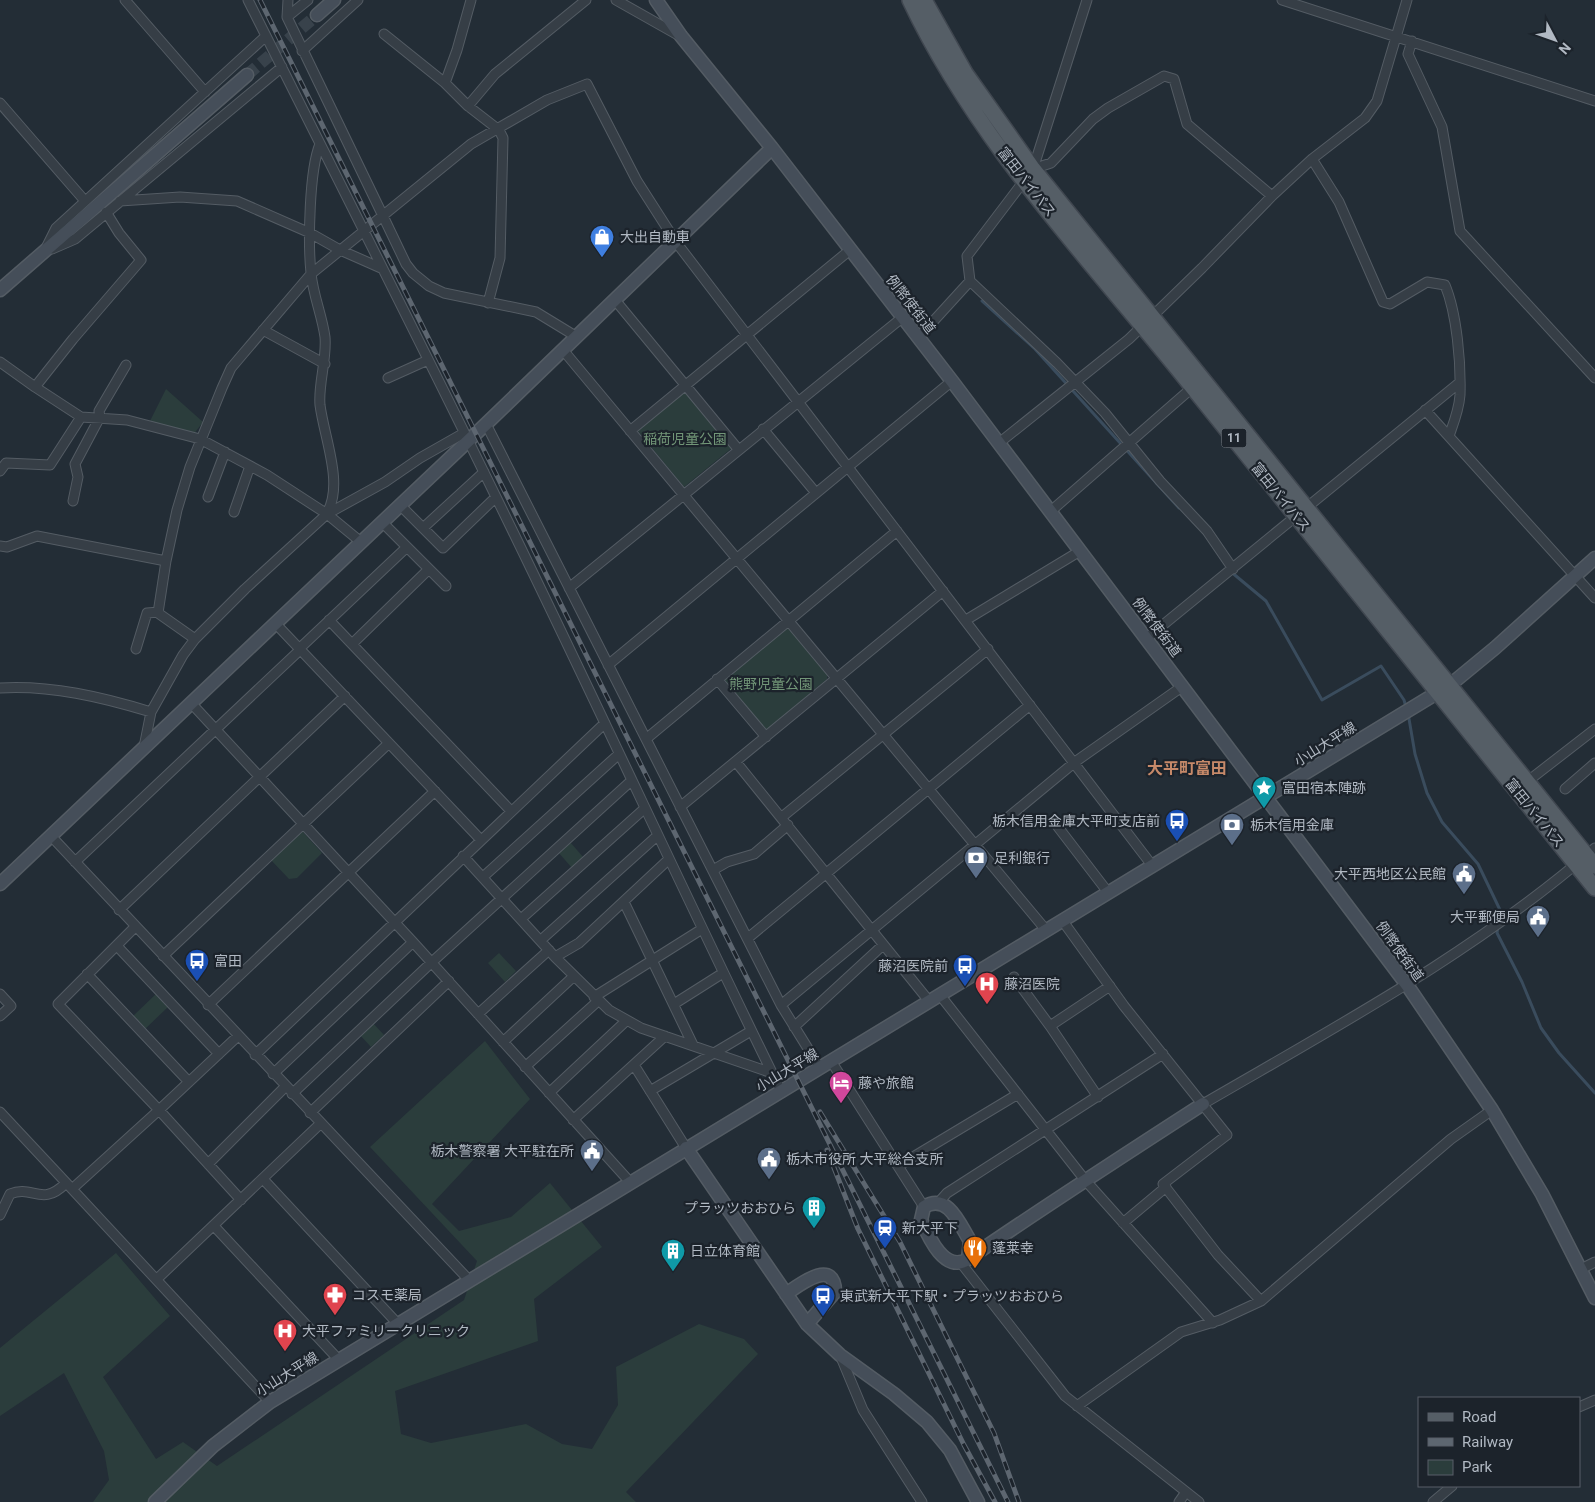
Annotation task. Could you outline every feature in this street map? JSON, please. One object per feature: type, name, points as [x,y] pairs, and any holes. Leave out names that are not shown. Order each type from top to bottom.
[{"type":"main road","name":"富田バイパス","points":[[910,0],[955,81],[1029,175],[1443,688],[1588,858]]},
{"type":"main road","name":"富田バイパス","points":[[924,0],[964,73],[1029,175]]},
{"type":"main road","name":"富田バイパス","points":[[1147,320],[1193,387],[1301,511]]},
{"type":"main road","name":"富田バイパス","points":[[1443,688],[1528,781],[1588,858],[1595,888]]},
{"type":"street","points":[[124,0],[205,92]]},
{"type":"street","points":[[248,0],[484,472],[605,723],[668,860],[781,1092]]},
{"type":"street","points":[[288,0],[287,17],[302,51],[406,264],[420,279],[444,293],[536,312],[577,336]]},
{"type":"street","points":[[287,17],[308,0]]},
{"type":"street","points":[[316,15],[334,0]]},
{"type":"street","points":[[302,51],[358,0]]},
{"type":"street","points":[[445,83],[458,50],[471,0]]},
{"type":"street","points":[[468,106],[495,74],[586,0]]},
{"type":"street","points":[[616,0],[681,36]]},
{"type":"street","name":"例幣使街道","points":[[656,0],[681,36],[772,148],[999,442],[1407,985],[1492,1110],[1542,1194],[1595,1298]]},
{"type":"street","points":[[1087,0],[1029,175],[967,256],[970,282],[1050,356],[1105,413],[1129,445],[1207,531],[1233,569]]},
{"type":"street","points":[[1282,0],[1595,102]]},
{"type":"street","points":[[999,442],[1147,320],[1312,159],[1366,118],[1377,101],[1407,0]]},
{"type":"street","points":[[384,34],[445,83],[468,106],[498,130],[503,138],[500,258],[488,303]]},
{"type":"street","points":[[43,253],[56,228],[266,36]]},
{"type":"street","points":[[1412,41],[1408,54],[1442,127],[1460,231],[1595,378]]},
{"type":"street","points":[[43,253],[75,239],[282,67]]},
{"type":"street","points":[[0,290],[247,75]]},
{"type":"street","points":[[1029,175],[1051,163],[1093,119],[1108,108],[1164,76],[1174,79],[1187,124],[1272,196]]},
{"type":"street","points":[[158,612],[177,510],[200,439],[231,368],[311,274],[471,144],[548,100],[587,84],[637,180],[676,242],[1075,762],[1151,864]]},
{"type":"street","points":[[0,103],[85,201]]},
{"type":"street","points":[[320,144],[315,156],[310,232],[311,274],[325,336],[325,364],[320,403],[334,471],[332,506],[327,514]]},
{"type":"street","points":[[144,747],[151,712],[183,655],[195,639],[327,514],[385,482],[420,458],[466,437],[486,424],[772,148]]},
{"type":"street","points":[[1312,159],[1339,202],[1383,302],[1390,304],[1427,282],[1445,285],[1450,298],[1460,396],[1456,420],[1449,436]]},
{"type":"street","points":[[120,201],[180,197],[237,201],[310,232],[340,250],[383,269]]},
{"type":"street","points":[[36,387],[73,339],[141,260],[119,233],[106,212]]},
{"type":"street","points":[[630,431],[850,250]]},
{"type":"street","points":[[918,338],[970,282]]},
{"type":"street","points":[[615,300],[738,449]]},
{"type":"street","points":[[569,588],[903,317]]},
{"type":"street","points":[[263,330],[325,364]]},
{"type":"street","points":[[563,350],[1046,930]]},
{"type":"street","points":[[388,378],[428,360]]},
{"type":"street","points":[[0,362],[81,417],[128,420],[200,439],[250,466],[327,514],[361,542]]},
{"type":"street","points":[[73,501],[78,477],[74,464],[100,417],[99,411],[126,365]]},
{"type":"street","points":[[608,665],[952,381]]},
{"type":"street","points":[[1147,638],[1459,383]]},
{"type":"street","points":[[1051,512],[1193,387]]},
{"type":"street","points":[[1425,410],[1595,598]]},
{"type":"street","points":[[0,471],[6,462],[50,465],[81,417]]},
{"type":"street","points":[[486,424],[748,938],[780,1005],[794,1027],[826,1064],[898,1166],[924,1207]]},
{"type":"street","points":[[763,429],[816,493]]},
{"type":"street","points":[[0,884],[276,624],[400,505],[466,437]]},
{"type":"street","points":[[208,497],[225,452]]},
{"type":"street","points":[[234,512],[250,466]]},
{"type":"street","points":[[423,528],[484,472]]},
{"type":"street","points":[[400,505],[443,548],[496,497]]},
{"type":"street","points":[[382,522],[446,586]]},
{"type":"street","points":[[646,739],[896,531]]},
{"type":"street","points":[[0,546],[7,547],[37,536],[166,561]]},
{"type":"street","points":[[75,862],[407,547]]},
{"type":"street","points":[[966,620],[1080,551]]},
{"type":"street","name":"小山大平線","points":[[155,1502],[212,1446],[270,1402],[781,1092],[1151,864],[1267,797],[1443,688],[1495,648],[1595,558]]},
{"type":"street","points":[[352,644],[429,569]]},
{"type":"street","points":[[680,807],[943,591]]},
{"type":"street","points":[[136,649],[147,613],[158,612],[195,639]]},
{"type":"street","points":[[329,620],[511,811]]},
{"type":"street","points":[[276,624],[481,840]]},
{"type":"street","points":[[713,870],[726,862],[754,854],[785,821],[884,734],[988,650]]},
{"type":"street","points":[[717,679],[766,737]]},
{"type":"street","points":[[1,686],[50,688],[119,702],[151,712]]},
{"type":"street","points":[[780,1005],[1075,762],[1183,686]]},
{"type":"street","points":[[119,910],[345,696]]},
{"type":"street","points":[[191,703],[432,962],[630,1182]]},
{"type":"street","points":[[748,938],[1030,705]]},
{"type":"street","points":[[255,1055],[605,723]]},
{"type":"street","points":[[1528,781],[1595,729]]},
{"type":"street","points":[[163,956],[390,743]]},
{"type":"street","points":[[483,877],[619,754]]},
{"type":"street","points":[[736,762],[883,945],[934,998],[1018,1094],[1085,1180],[1213,1323]]},
{"type":"street","points":[[1565,789],[1595,764]]},
{"type":"street","points":[[208,1164],[631,781]]},
{"type":"street","points":[[208,1005],[435,791]]},
{"type":"street","points":[[521,919],[644,809]]},
{"type":"street","points":[[1058,827],[1107,891]]},
{"type":"street","points":[[50,836],[320,1124],[470,1280]]},
{"type":"street","points":[[540,940],[657,836]]},
{"type":"street","points":[[464,856],[596,999],[626,1021],[772,1073]]},
{"type":"street","points":[[986,1246],[970,1241],[948,1207],[939,1202],[932,1202],[924,1207],[921,1220],[943,1258],[954,1263],[964,1261],[1203,1104],[1407,985],[1588,858]]},
{"type":"street","points":[[478,1014],[552,953],[579,943],[668,860]]},
{"type":"street","points":[[624,902],[693,1045]]},
{"type":"street","points":[[1062,920],[1110,986],[1227,1135],[1163,1184],[1218,1254],[1261,1300]]},
{"type":"street","points":[[135,927],[58,1004],[159,1110],[240,1200]]},
{"type":"street","points":[[525,1067],[596,999],[653,959],[702,929]]},
{"type":"street","points":[[273,1074],[413,942]]},
{"type":"street","points":[[794,1027],[883,945]]},
{"type":"street","points":[[117,946],[219,1054]]},
{"type":"street","points":[[87,974],[189,1082]]},
{"type":"street","points":[[674,1004],[723,974]]},
{"type":"street","points":[[503,1042],[574,976]]},
{"type":"street","points":[[1014,977],[1098,1097]]},
{"type":"street","points":[[310,1113],[448,981]]},
{"type":"street","points":[[1050,1026],[1110,986]]},
{"type":"street","points":[[0,994],[11,1006],[0,1016]]},
{"type":"street","points":[[549,1093],[626,1021]]},
{"type":"street","points":[[650,1091],[751,1031]]},
{"type":"street","points":[[0,1215],[4,1196],[17,1191],[42,1196],[56,1193],[69,1186],[159,1110],[238,1036]]},
{"type":"street","points":[[573,1120],[666,1036]]},
{"type":"street","points":[[939,1202],[947,1193],[1163,1054]]},
{"type":"street","points":[[634,1065],[686,1148],[807,1324],[840,1355],[894,1394],[927,1422],[950,1450],[978,1502]]},
{"type":"street","points":[[898,1166],[1018,1094]]},
{"type":"street","points":[[1077,1406],[1181,1332],[1213,1323],[1261,1300],[1451,1139],[1492,1110]]},
{"type":"street","points":[[2,1117],[157,1279],[270,1402]]},
{"type":"street","points":[[157,1279],[320,1124]]},
{"type":"street","points":[[263,1179],[398,1324]]},
{"type":"street","points":[[1123,1223],[1166,1187]]},
{"type":"street","points":[[214,1226],[340,1360]]},
{"type":"street","points":[[964,1261],[970,1241]]},
{"type":"street","points":[[964,1261],[1065,1396],[1199,1502]]},
{"type":"street","points":[[1581,1269],[1595,1262]]},
{"type":"street","points":[[786,1294],[813,1277],[822,1274],[830,1277],[835,1285],[835,1292],[807,1324]]},
{"type":"street","points":[[840,1355],[863,1410],[922,1502]]},
{"type":"street","points":[[1580,1407],[1595,1400]]},
{"type":"street","points":[[1433,1502],[1451,1487]]},
{"type":"street","points":[[1178,1502],[1186,1492]]},
{"type":"green space","points":[[166,389],[203,422],[193,435],[150,421]]},
{"type":"green space","name":"稲荷児童公園","points":[[686,391],[733,447],[684,487],[638,431]]},
{"type":"green space","name":"熊野児童公園","points":[[787,627],[827,673],[827,679],[766,731],[724,681]]},
{"type":"green space","points":[[299,831],[303,832],[322,853],[297,878],[289,879],[270,859]]},
{"type":"green space","points":[[570,842],[584,858],[572,868],[558,852]]},
{"type":"green space","points":[[499,953],[516,971],[505,982],[488,963]]},
{"type":"green space","points":[[156,994],[168,1007],[144,1030],[132,1017]]},
{"type":"green space","points":[[372,1022],[384,1035],[371,1047],[359,1034]]},
{"type":"green space","points":[[485,1041],[530,1099],[432,1204],[459,1231],[511,1217],[550,1183],[602,1247],[534,1299],[538,1341],[395,1391],[401,1434],[431,1443],[526,1424],[562,1444],[592,1449],[618,1405],[616,1367],[699,1324],[744,1339],[758,1354],[626,1492],[636,1502],[93,1502],[109,1480],[104,1451],[64,1373],[0,1416],[0,1348],[116,1253],[170,1316],[103,1377],[156,1459],[183,1442],[217,1466],[464,1300],[477,1261],[370,1147]]},
{"type":"waterway","points":[[982,301],[1035,349],[1179,508]]},
{"type":"waterway","points":[[1230,571],[1266,601],[1322,700],[1381,666],[1404,700],[1406,707]]},
{"type":"waterway","points":[[1408,713],[1415,754],[1427,793],[1442,822],[1478,864],[1501,912],[1500,920]]},
{"type":"waterway","points":[[1498,926],[1497,933],[1522,982],[1541,1028],[1559,1053],[1595,1093]]},
{"type":"tunnel","points":[[247,75],[317,15]]},
{"type":"railway","points":[[260,0],[1008,1502]]},
{"type":"railway","points":[[820,1112],[900,1242],[994,1433],[1019,1502]]},
{"type":"railway","points":[[827,1150],[858,1229],[964,1445],[995,1502]]},
{"type":"place","name":"大出自動車","points":[[602,258]]},
{"type":"place","name":"富田宿本陣跡","points":[[1264,809]]},
{"type":"place","name":"栃木信用金庫大平町支店前","points":[[1177,842]]},
{"type":"place","name":"栃木信用金庫","points":[[1232,846]]},
{"type":"place","name":"足利銀行","points":[[976,879]]},
{"type":"place","name":"大平西地区公民館","points":[[1464,895]]},
{"type":"place","name":"大平郵便局","points":[[1538,938]]},
{"type":"place","name":"富田","points":[[197,982]]},
{"type":"place","name":"藤沼医院前","points":[[965,987]]},
{"type":"place","name":"藤沼医院","points":[[987,1005]]},
{"type":"place","name":"藤や旅館","points":[[841,1104]]},
{"type":"place","name":"栃木警察署 大平駐在所","points":[[592,1172]]},
{"type":"place","name":"栃木市役所 大平総合支所","points":[[769,1180]]},
{"type":"place","name":"プラッツおおひら","points":[[814,1229]]},
{"type":"place","name":"新大平下","points":[[885,1249]]},
{"type":"place","name":"蓬莱幸","points":[[975,1269]]},
{"type":"place","name":"日立体育館","points":[[673,1272]]},
{"type":"place","name":"コスモ薬局","points":[[335,1316]]},
{"type":"place","name":"東武新大平下駅・プラッツおおひら","points":[[823,1317]]},
{"type":"place","name":"大平ファミリークリニック","points":[[285,1352]]},
{"type":"district","name":"大平町富田","points":[[1187,768]]}]
